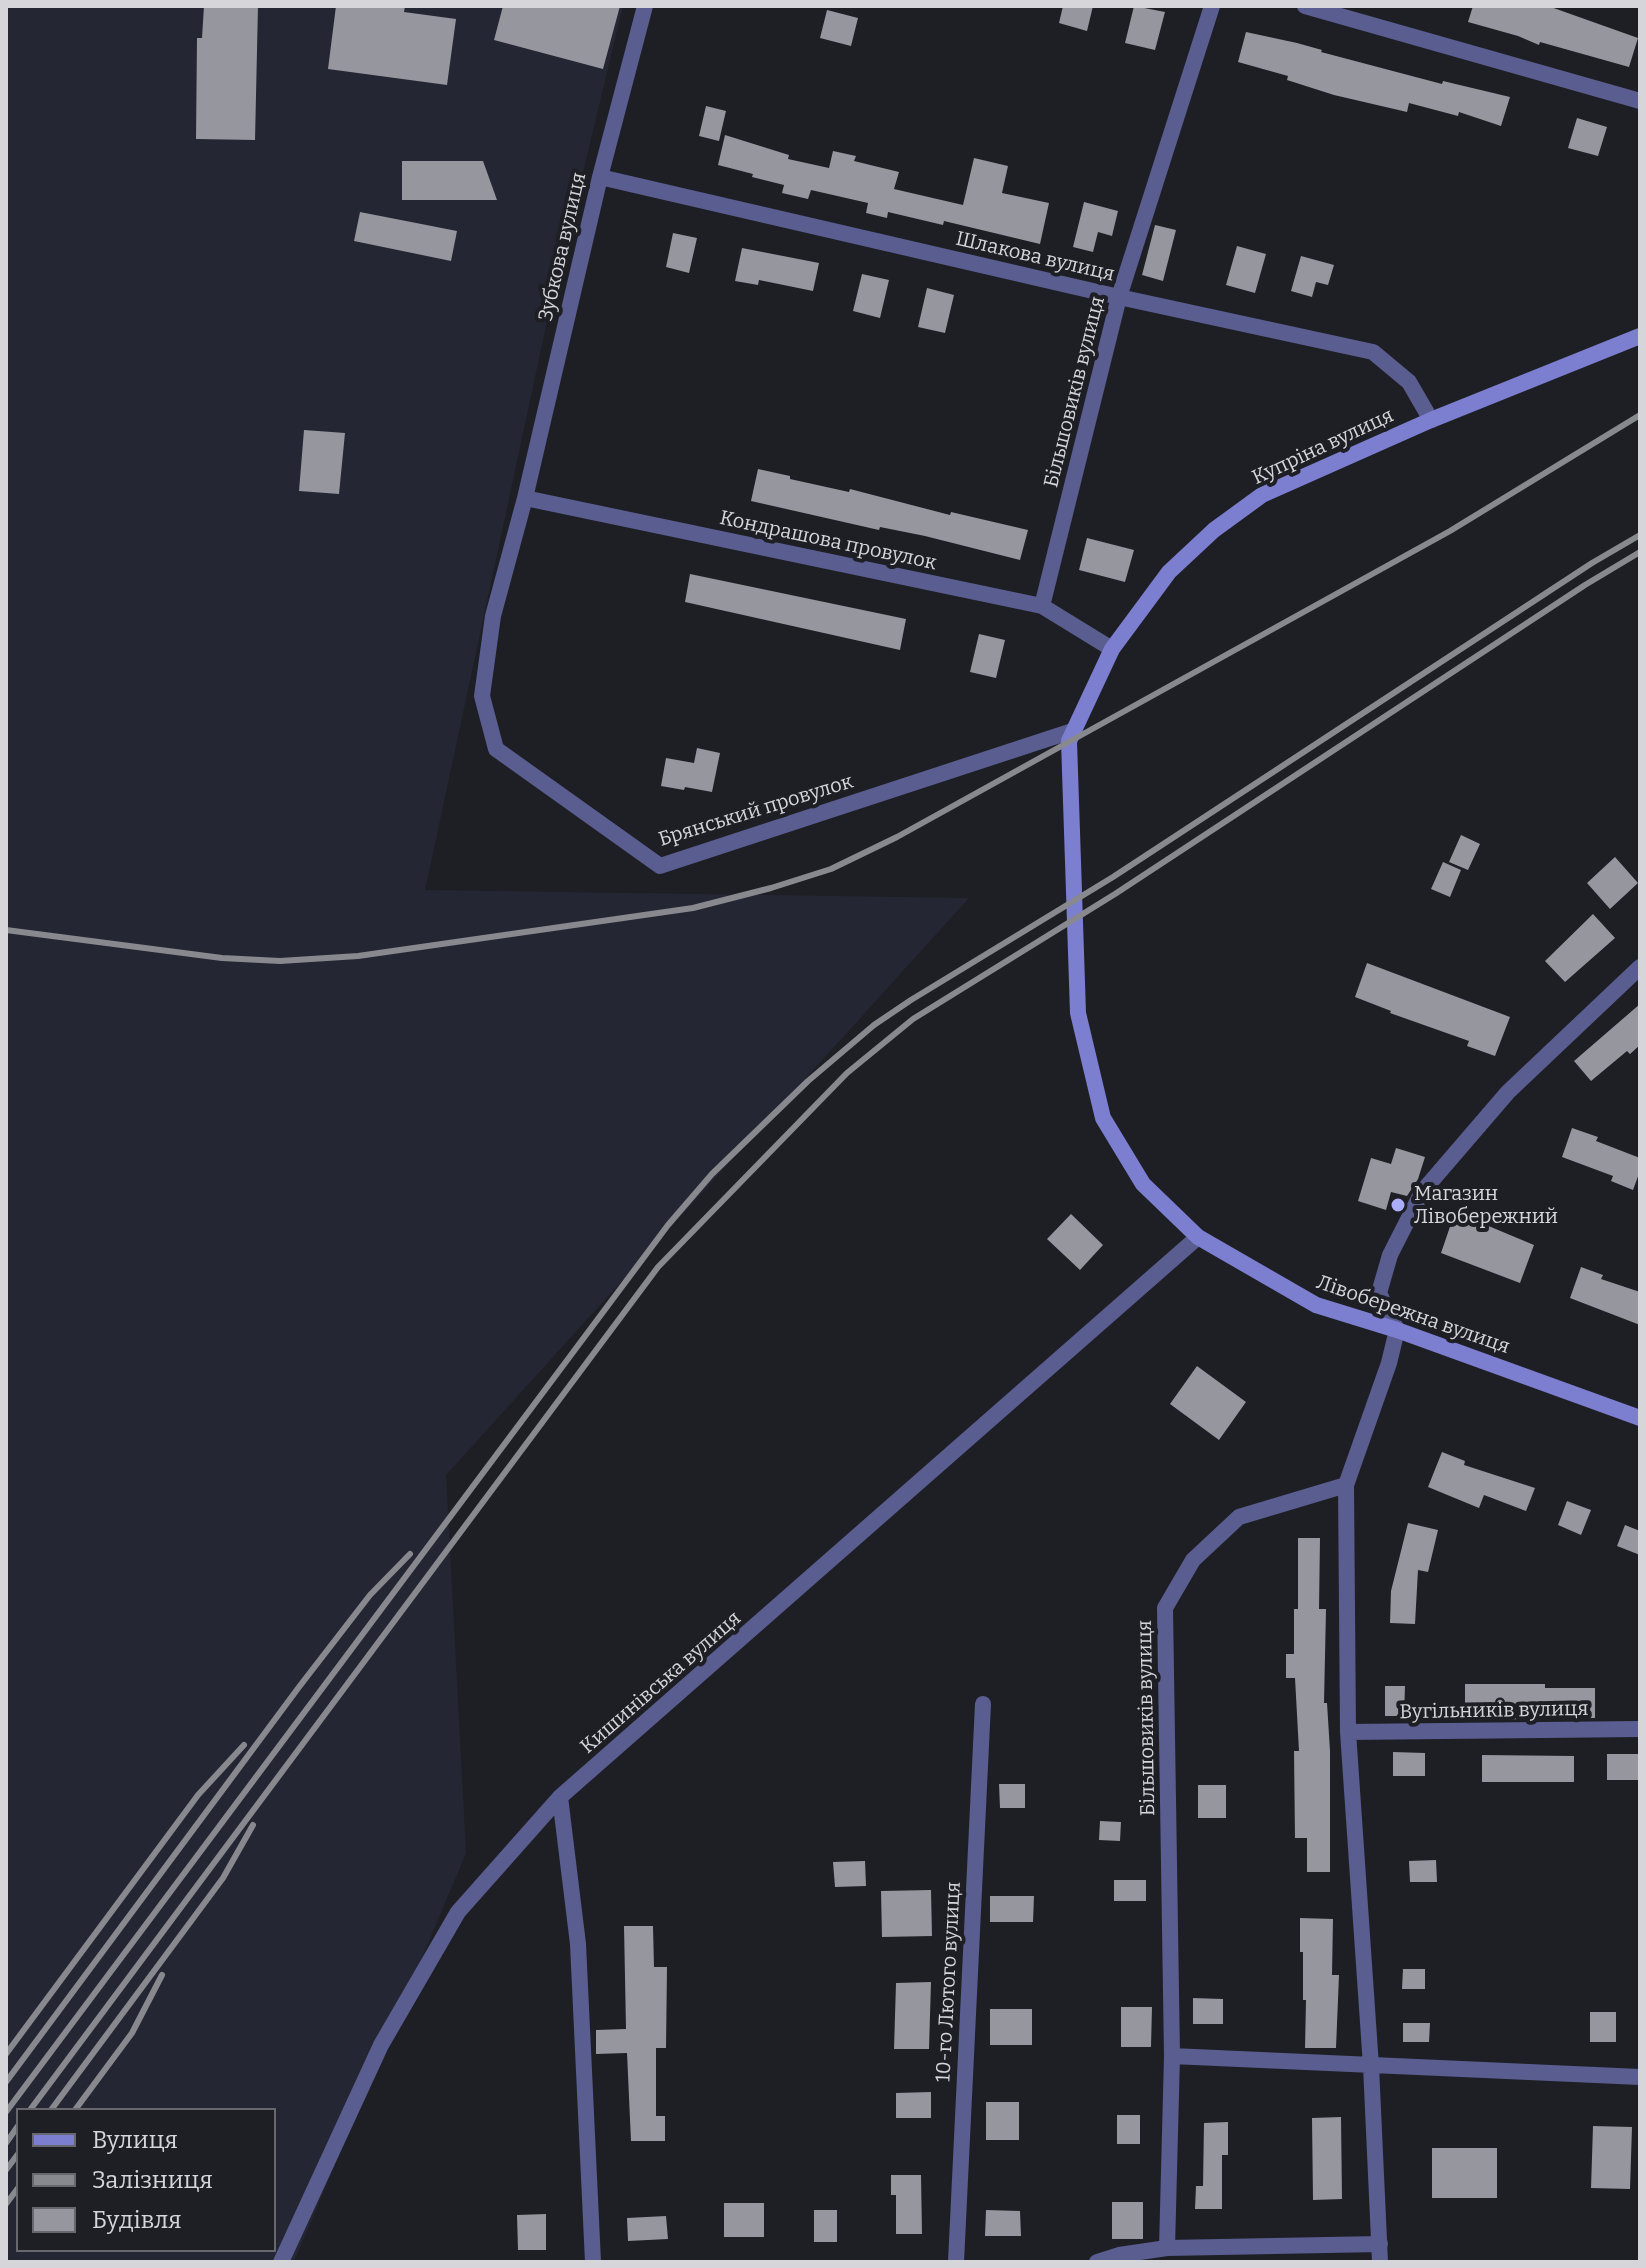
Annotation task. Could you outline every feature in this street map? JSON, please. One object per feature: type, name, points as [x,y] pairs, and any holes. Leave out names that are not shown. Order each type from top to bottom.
[{"type":"main road","name":"Купріна вулиця","points":[[1072,731],[1112,649],[1169,572],[1214,530],[1262,495],[1431,420],[1640,336]]},
{"type":"main road","name":"Лівобережна вулиця","points":[[1072,731],[1069,741],[1078,1013],[1103,1118],[1143,1184],[1198,1237],[1316,1305],[1397,1330],[1640,1418]]},
{"type":"street","name":"Зубкова вулиця","points":[[525,498],[600,177],[645,6]]},
{"type":"street","name":"Більшовиків вулиця","points":[[1042,606],[1119,297],[1212,6]]},
{"type":"street","points":[[1305,6],[1640,101]]},
{"type":"street","name":"Шлакова вулиця","points":[[600,177],[1119,297],[1373,352],[1409,382],[1431,420]]},
{"type":"street","name":"Кондрашова провулок","points":[[525,498],[1042,606],[1112,649]]},
{"type":"street","name":"Брянський провулок","points":[[525,498],[493,616],[482,696],[496,749],[660,866],[1072,731]]},
{"type":"street","points":[[1380,2262],[1371,2066],[1348,1732],[1346,1485],[1389,1363],[1397,1330],[1379,1293],[1390,1255],[1422,1192],[1508,1092],[1640,967]]},
{"type":"street","name":"Кишинівська вулиця","points":[[281,2262],[381,2045],[458,1912],[560,1797],[1198,1237]]},
{"type":"street","name":"Більшовиків вулиця","points":[[1167,2248],[1172,2056],[1165,1608],[1193,1560],[1239,1517],[1346,1485]]},
{"type":"street","name":"10-го Лютого вулиця","points":[[956,2262],[983,1704]]},
{"type":"street","name":"Вугільників вулиця","points":[[1348,1732],[1640,1729]]},
{"type":"street","points":[[560,1797],[578,1944],[593,2262]]},
{"type":"street","points":[[1172,2056],[1640,2077]]},
{"type":"street","points":[[1097,2262],[1119,2255],[1167,2248],[1380,2244]]},
{"type":"shaded area","points":[[6,6],[623,6],[546,326],[425,890],[969,898],[446,1475],[466,1853],[294,2262],[6,2262]]},
{"type":"building","points":[[204,6],[258,6],[255,140],[196,139],[197,38],[202,38]]},
{"type":"building","points":[[336,6],[405,6],[404,12],[456,19],[447,85],[328,69]]},
{"type":"building","points":[[503,6],[620,6],[603,69],[494,40]]},
{"type":"building","points":[[1063,6],[1093,6],[1087,31],[1059,23]]},
{"type":"building","points":[[1134,6],[1165,12],[1155,50],[1125,43]]},
{"type":"building","points":[[1473,6],[1548,6],[1638,38],[1629,67],[1540,42],[1539,45],[1468,22]]},
{"type":"building","points":[[827,10],[858,18],[851,46],[820,38]]},
{"type":"building","points":[[1246,32],[1297,43],[1442,84],[1443,81],[1510,97],[1501,126],[1459,112],[1458,116],[1409,103],[1407,112],[1334,95],[1287,80],[1288,76],[1238,62]]},
{"type":"building","points":[[706,106],[726,111],[719,141],[699,136]]},
{"type":"building","points":[[1577,118],[1607,127],[1598,156],[1568,148]]},
{"type":"building","points":[[725,135],[789,155],[788,159],[829,168],[833,151],[856,156],[854,161],[899,172],[894,189],[963,205],[974,158],[1008,166],[1002,193],[1049,203],[1040,244],[944,221],[943,225],[888,212],[887,218],[866,213],[868,203],[811,190],[808,199],[782,193],[784,185],[718,165]]},
{"type":"building","points":[[402,161],[483,161],[497,200],[402,200]]},
{"type":"building","points":[[1084,202],[1118,211],[1112,236],[1098,232],[1093,252],[1073,247]]},
{"type":"building","points":[[360,212],[457,231],[451,261],[354,241]]},
{"type":"building","points":[[1155,225],[1176,230],[1163,281],[1142,275]]},
{"type":"building","points":[[673,233],[697,238],[689,273],[666,267]]},
{"type":"building","points":[[1237,246],[1266,254],[1255,293],[1226,285]]},
{"type":"building","points":[[742,248],[819,263],[813,291],[759,280],[758,285],[735,281]]},
{"type":"building","points":[[1301,256],[1334,265],[1328,285],[1316,282],[1312,297],[1291,291]]},
{"type":"building","points":[[862,274],[889,280],[880,318],[853,311]]},
{"type":"building","points":[[927,288],[954,295],[945,333],[918,327]]},
{"type":"building","points":[[304,430],[345,433],[339,494],[299,491]]},
{"type":"building","points":[[758,469],[790,476],[790,479],[849,492],[850,489],[950,515],[951,512],[1028,530],[1020,560],[925,536],[880,527],[879,530],[751,501]]},
{"type":"building","points":[[1087,538],[1134,550],[1125,582],[1079,570]]},
{"type":"building","points":[[690,574],[906,619],[900,650],[685,602]]},
{"type":"building","points":[[979,634],[1005,640],[996,678],[970,672]]},
{"type":"building","points":[[697,748],[720,753],[712,792],[661,786],[666,758],[694,763]]},
{"type":"building","points":[[1461,835],[1480,844],[1468,870],[1449,862]]},
{"type":"building","points":[[1615,857],[1638,883],[1610,909],[1587,883]]},
{"type":"building","points":[[1443,862],[1461,870],[1450,897],[1431,889]]},
{"type":"building","points":[[1593,914],[1615,938],[1565,982],[1545,961]]},
{"type":"building","points":[[1367,963],[1510,1017],[1495,1056],[1467,1046],[1469,1041],[1355,997]]},
{"type":"building","points":[[1640,1004],[1640,1045],[1630,1054],[1627,1051],[1591,1081],[1574,1061]]},
{"type":"building","points":[[1572,1128],[1640,1158],[1640,1171],[1633,1190],[1611,1181],[1613,1176],[1562,1157]]},
{"type":"building","points":[[1396,1148],[1425,1157],[1418,1179],[1407,1196],[1391,1192],[1386,1210],[1358,1201],[1371,1158],[1391,1164]]},
{"type":"building","points":[[1455,1212],[1534,1245],[1520,1283],[1441,1253]]},
{"type":"building","points":[[1071,1214],[1103,1245],[1080,1270],[1047,1239]]},
{"type":"building","points":[[1581,1267],[1603,1275],[1601,1279],[1640,1292],[1640,1325],[1570,1298]]},
{"type":"building","points":[[1197,1366],[1246,1402],[1219,1440],[1170,1404]]},
{"type":"building","points":[[1442,1452],[1465,1461],[1464,1465],[1535,1488],[1526,1511],[1484,1495],[1479,1508],[1428,1487]]},
{"type":"building","points":[[1567,1501],[1591,1510],[1581,1535],[1558,1525]]},
{"type":"building","points":[[1408,1523],[1438,1530],[1428,1572],[1418,1570],[1415,1624],[1390,1623],[1391,1591]]},
{"type":"building","points":[[1625,1525],[1640,1531],[1640,1555],[1617,1546]]},
{"type":"building","points":[[1298,1538],[1320,1538],[1319,1609],[1326,1609],[1324,1703],[1327,1703],[1330,1751],[1330,1872],[1307,1872],[1307,1838],[1295,1838],[1294,1751],[1299,1751],[1295,1678],[1286,1678],[1286,1654],[1294,1654],[1294,1609],[1298,1609]]},
{"type":"building","points":[[1465,1684],[1545,1684],[1545,1688],[1595,1688],[1595,1718],[1465,1720]]},
{"type":"building","points":[[1385,1686],[1405,1686],[1404,1716],[1385,1716]]},
{"type":"building","points":[[1393,1752],[1425,1753],[1425,1776],[1393,1776]]},
{"type":"building","points":[[1607,1754],[1640,1754],[1640,1780],[1607,1780]]},
{"type":"building","points":[[1482,1755],[1574,1756],[1574,1782],[1482,1782]]},
{"type":"building","points":[[999,1784],[1025,1784],[1025,1808],[1000,1808]]},
{"type":"building","points":[[1198,1785],[1226,1785],[1226,1818],[1198,1818]]},
{"type":"building","points":[[1100,1821],[1121,1822],[1120,1841],[1099,1840]]},
{"type":"building","points":[[1436,1860],[1437,1882],[1410,1882],[1409,1861]]},
{"type":"building","points":[[865,1861],[866,1886],[835,1887],[833,1862]]},
{"type":"building","points":[[1114,1880],[1146,1880],[1146,1901],[1114,1901]]},
{"type":"building","points":[[931,1890],[932,1936],[882,1937],[881,1891]]},
{"type":"building","points":[[990,1896],[1034,1896],[1033,1922],[990,1922]]},
{"type":"building","points":[[1300,1918],[1333,1919],[1332,1975],[1339,1975],[1336,2048],[1305,2048],[1306,2000],[1303,2000]]},
{"type":"building","points":[[624,1926],[653,1926],[654,1967],[667,1967],[666,2048],[656,2048],[656,2116],[665,2116],[665,2141],[631,2141],[627,2053],[596,2054],[596,2030],[626,2029]]},
{"type":"building","points":[[1403,1969],[1425,1969],[1425,1989],[1402,1989]]},
{"type":"building","points":[[931,1982],[929,2049],[894,2049],[896,1983]]},
{"type":"building","points":[[1193,1998],[1223,1999],[1223,2024],[1193,2024]]},
{"type":"building","points":[[1121,2007],[1152,2007],[1151,2047],[1121,2047]]},
{"type":"building","points":[[990,2009],[1032,2009],[1032,2045],[990,2045]]},
{"type":"building","points":[[1590,2012],[1616,2012],[1616,2042],[1590,2042]]},
{"type":"building","points":[[1403,2023],[1430,2023],[1429,2042],[1403,2042]]},
{"type":"building","points":[[931,2092],[931,2118],[896,2118],[896,2093]]},
{"type":"building","points":[[986,2102],[1019,2102],[1019,2140],[986,2140]]},
{"type":"building","points":[[1117,2115],[1140,2115],[1140,2144],[1117,2144]]},
{"type":"building","points":[[1341,2117],[1342,2199],[1313,2200],[1312,2118]]},
{"type":"building","points":[[1228,2122],[1228,2155],[1222,2155],[1222,2209],[1195,2209],[1196,2186],[1203,2186],[1204,2123]]},
{"type":"building","points":[[1593,2126],[1632,2127],[1630,2189],[1591,2188]]},
{"type":"building","points":[[1432,2148],[1497,2148],[1497,2198],[1432,2198]]},
{"type":"building","points":[[891,2175],[921,2175],[922,2234],[896,2234],[896,2195],[891,2195]]},
{"type":"building","points":[[1112,2202],[1143,2202],[1143,2239],[1112,2239]]},
{"type":"building","points":[[724,2203],[764,2203],[764,2237],[724,2237]]},
{"type":"building","points":[[814,2210],[837,2210],[837,2242],[814,2242]]},
{"type":"building","points":[[986,2210],[1020,2211],[1021,2236],[985,2236]]},
{"type":"building","points":[[546,2214],[546,2250],[518,2250],[517,2215]]},
{"type":"building","points":[[666,2216],[668,2239],[628,2241],[627,2218]]},
{"type":"railway","points":[[6,930],[222,958],[280,961],[358,956],[693,908],[771,888],[831,869],[897,837],[1450,531],[1640,415]]},
{"type":"railway","points":[[6,2112],[668,1225],[712,1174],[808,1081],[874,1025],[911,1000],[1113,877],[1592,563],[1640,535]]},
{"type":"railway","points":[[31,2108],[658,1267],[847,1073],[913,1019],[1115,894],[1640,552]]},
{"type":"railway","points":[[6,2082],[299,1687],[370,1595],[410,1554]]},
{"type":"railway","points":[[6,2054],[198,1795],[244,1745]]},
{"type":"railway","points":[[52,2108],[223,1878],[253,1825]]},
{"type":"railway","points":[[76,2108],[132,2033],[162,1975]]},
{"type":"railway","points":[[6,2143],[16,2129]]},
{"type":"railway","points":[[6,2170],[16,2157]]},
{"type":"railway","points":[[6,2204],[16,2191]]},
{"type":"place","name":"Магазин Лівобережний","points":[[1398,1205]]}]
